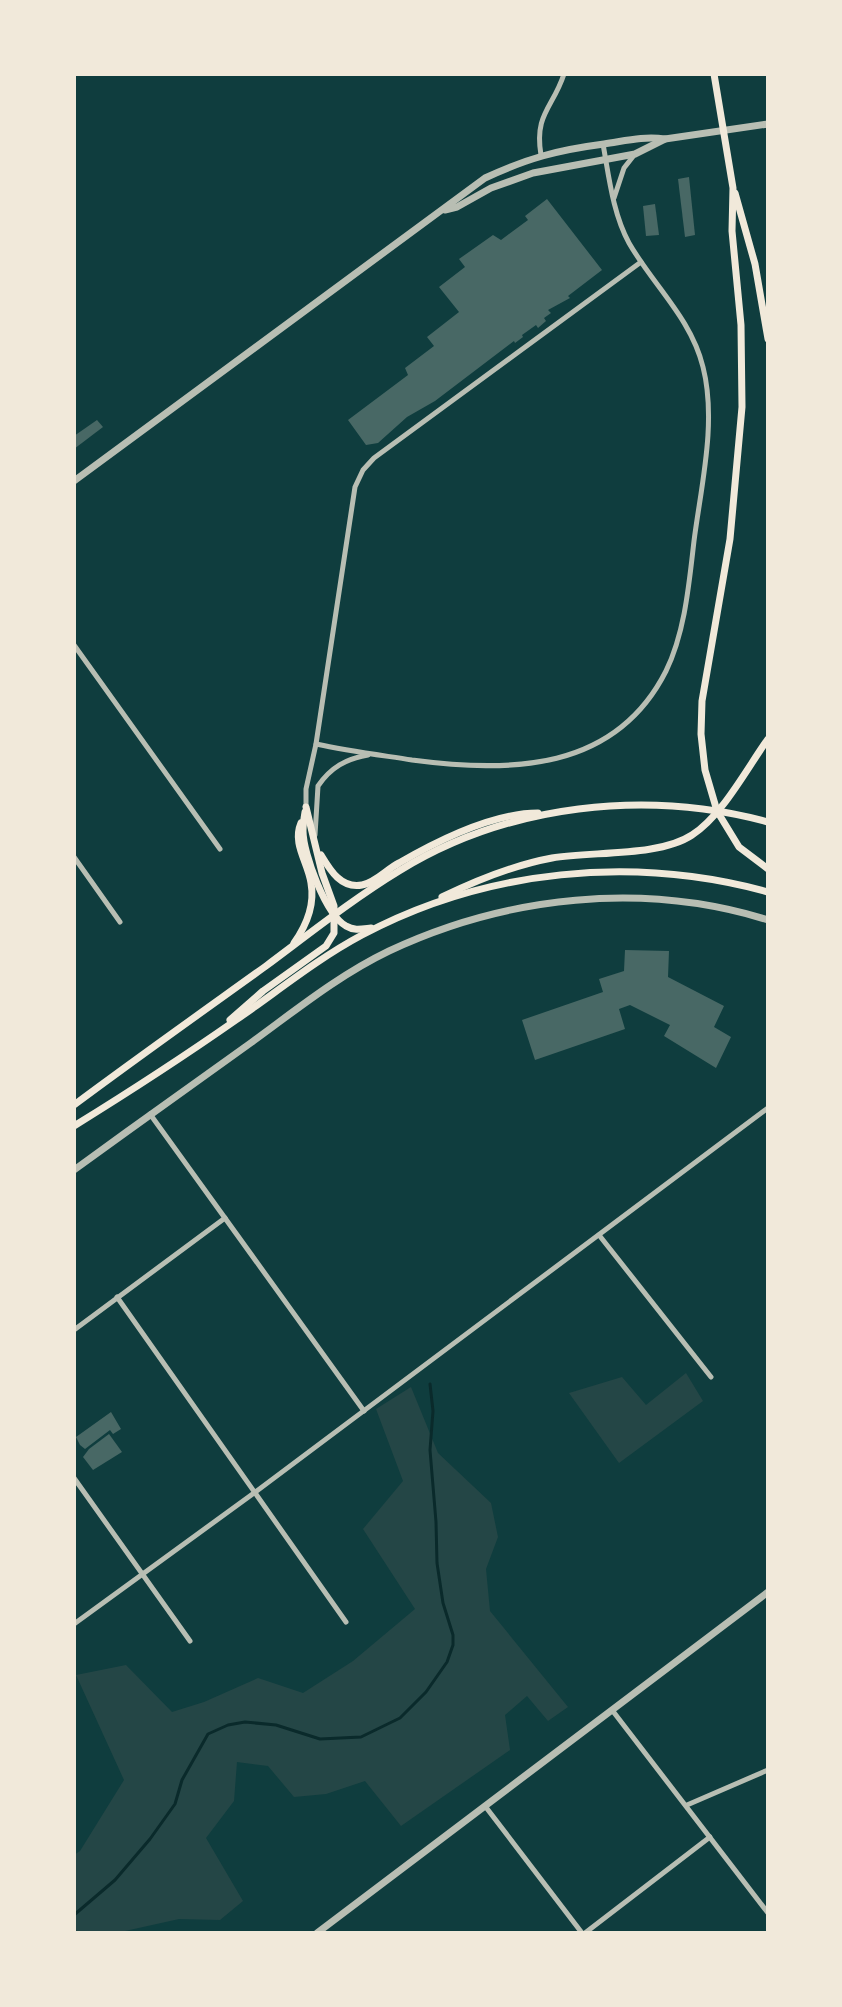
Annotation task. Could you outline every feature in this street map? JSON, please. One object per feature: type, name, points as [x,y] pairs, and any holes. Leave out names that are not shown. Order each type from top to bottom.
[{"type":"main road","points":[[714,74],[733,188],[755,264],[768,339]]},
{"type":"main road","points":[[733,188],[732,231],[741,325],[739,456],[730,539],[701,719],[705,770],[717,811],[739,847],[768,869]]},
{"type":"main road","points":[[74,1126],[201,1045],[320,960],[377,928],[470,883],[528,864],[596,852],[648,849],[673,844],[692,835],[717,811],[768,739]]},
{"type":"main road","points":[[74,1105],[384,880],[429,855],[506,824],[601,806],[649,805],[717,811],[768,822]]},
{"type":"main road","points":[[201,1045],[263,991],[326,946],[334,933],[334,906],[305,810]]},
{"type":"main road","points":[[305,810],[305,846],[326,906],[353,929],[377,928]]},
{"type":"main road","points":[[289,949],[301,934],[311,907],[312,885],[297,833],[305,810]]},
{"type":"main road","points":[[314,842],[329,869],[340,881],[359,886],[431,846],[474,828],[528,813],[552,813]]},
{"type":"main road","points":[[408,914],[501,884],[588,872],[654,872],[718,880],[768,892]]},
{"type":"street","points":[[541,155],[538,138],[541,120],[564,74]]},
{"type":"street","points":[[74,481],[485,178],[541,155],[574,147],[645,136],[665,139],[768,124]]},
{"type":"street","points":[[443,211],[457,207],[491,188],[533,173],[635,154],[665,139]]},
{"type":"street","points":[[316,744],[478,767],[559,759],[590,747],[619,729],[645,703],[666,670],[678,639],[690,574],[705,461],[706,383],[688,328],[623,232],[603,144]]},
{"type":"street","points":[[614,199],[624,168],[635,154]]},
{"type":"street","points":[[305,810],[355,487],[363,470],[374,458],[641,262]]},
{"type":"street","points":[[74,645],[220,849]]},
{"type":"street","points":[[314,842],[318,786],[340,764],[371,754]]},
{"type":"street","points":[[74,857],[120,922]]},
{"type":"street","points":[[74,1170],[339,978],[389,951],[469,921],[508,910],[607,897],[678,901],[768,920]]},
{"type":"street","points":[[74,1624],[768,1108]]},
{"type":"street","points":[[150,1114],[364,1411]]},
{"type":"street","points":[[74,1330],[225,1218]]},
{"type":"street","points":[[599,1235],[711,1377]]},
{"type":"street","points":[[117,1297],[346,1622]]},
{"type":"street","points":[[74,1478],[190,1641]]},
{"type":"street","points":[[317,1933],[768,1592]]},
{"type":"street","points":[[612,1710],[768,1913]]},
{"type":"street","points":[[687,1805],[768,1770]]},
{"type":"street","points":[[485,1806],[583,1933],[710,1837]]},
{"type":"shaded area","points":[[686,1373],[703,1401],[619,1463],[569,1393],[622,1377],[646,1405]]},
{"type":"shaded area","points":[[411,1387],[438,1453],[491,1503],[498,1537],[486,1569],[490,1611],[568,1707],[548,1721],[527,1696],[505,1715],[510,1750],[401,1826],[365,1781],[326,1794],[294,1797],[268,1766],[237,1762],[234,1801],[206,1838],[243,1901],[220,1920],[179,1919],[116,1933],[74,1933],[74,1855],[80,1851],[124,1780],[76,1675],[126,1665],[172,1712],[204,1702],[258,1678],[303,1693],[353,1661],[415,1609],[363,1529],[403,1481],[376,1409]]},
{"type":"building","points":[[689,177],[695,235],[685,237],[678,179]]},
{"type":"building","points":[[547,199],[602,270],[568,296],[570,298],[548,310],[551,313],[538,328],[536,325],[435,401],[407,417],[378,443],[366,445],[348,420],[408,375],[405,368],[434,346],[427,337],[459,312],[439,287],[465,267],[459,259],[493,235],[501,240],[528,220],[525,216]]},
{"type":"building","points":[[655,204],[659,235],[646,236],[643,206]]},
{"type":"building","points":[[97,420],[103,427],[74,449],[74,436]]},
{"type":"building","points":[[625,950],[669,951],[668,977],[724,1006],[714,1027],[731,1037],[716,1068],[664,1036],[670,1025],[630,1005],[619,1009],[625,1029],[535,1060],[522,1020],[603,992],[599,979],[624,971]]},
{"type":"building","points":[[111,1412],[121,1429],[113,1434],[110,1430],[85,1449],[80,1445],[76,1437]]},
{"type":"building","points":[[109,1434],[122,1452],[93,1470],[83,1457]]},
{"type":"waterway","points":[[74,1915],[115,1880],[150,1839],[175,1804],[182,1780],[208,1734],[245,1722],[276,1725],[320,1739],[361,1737],[400,1718],[426,1692],[447,1662],[453,1635],[443,1603],[437,1563],[430,1450],[433,1411],[430,1384]]}]
